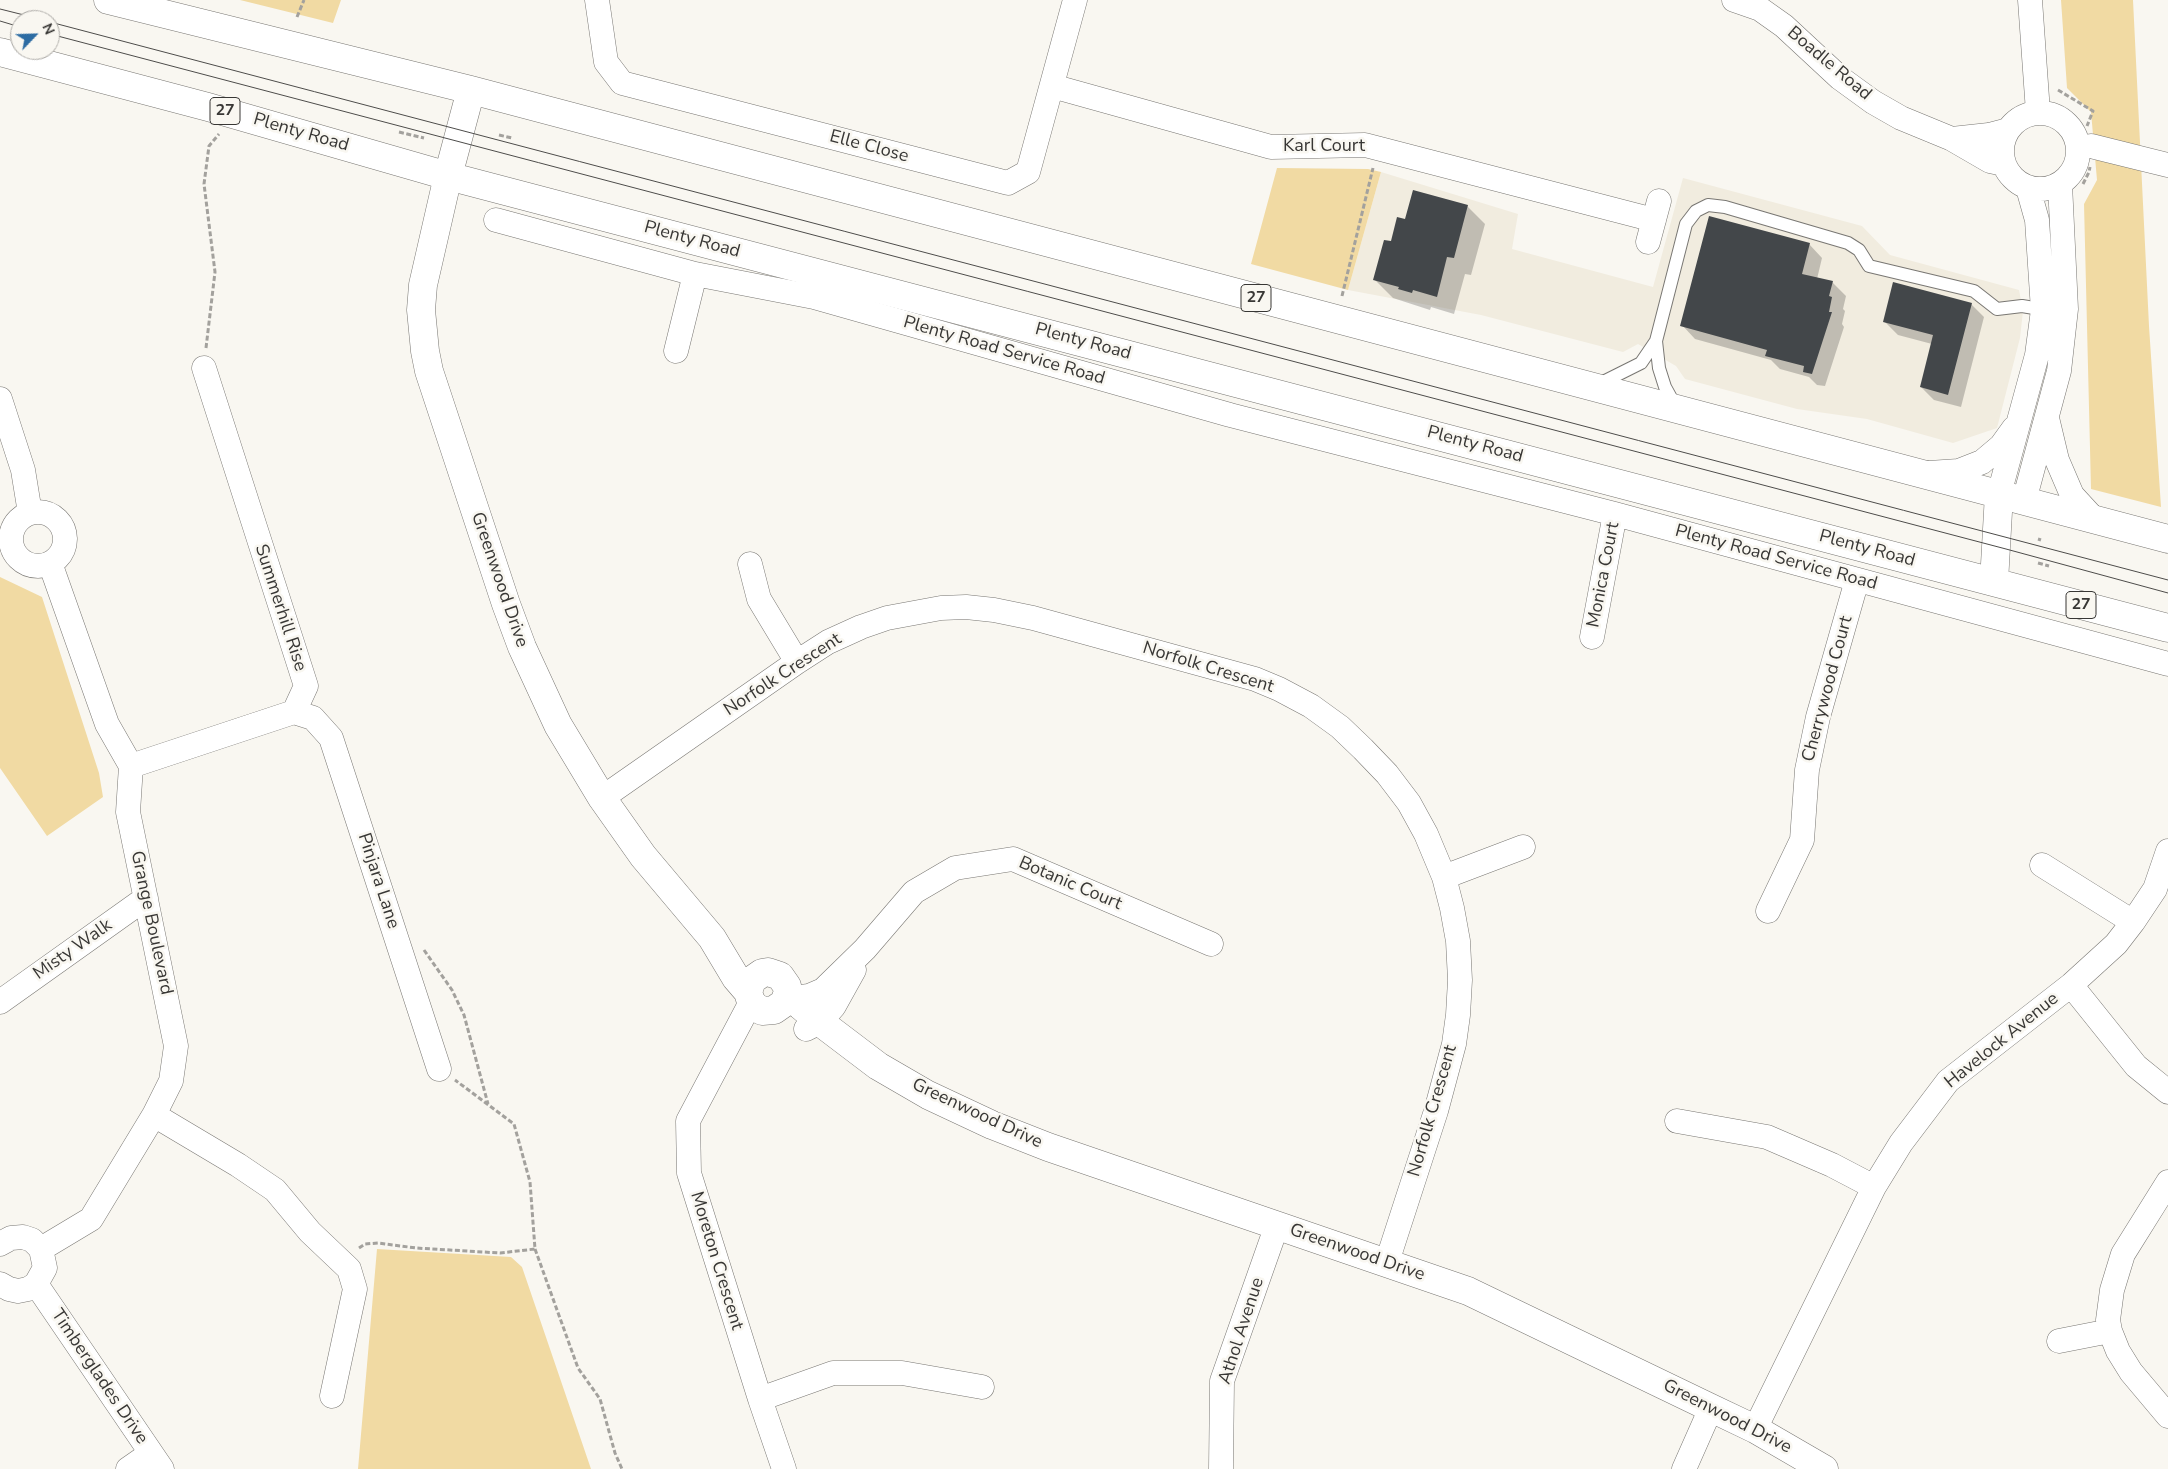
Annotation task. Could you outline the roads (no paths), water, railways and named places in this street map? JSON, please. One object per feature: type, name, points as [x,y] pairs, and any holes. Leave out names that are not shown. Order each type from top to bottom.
[{"type":"main road","name":"27","points":[[108,0],[471,90],[2168,539]]},
{"type":"main road","name":"Plenty Road","points":[[0,52],[208,106],[448,176],[2164,627]]},
{"type":"main road","name":"Greenwood Drive","points":[[471,90],[448,176],[423,285],[422,329],[429,371],[497,578],[522,647],[558,725],[602,798],[649,864],[712,938],[736,978],[813,1025],[836,1048],[878,1066],[928,1095],[992,1125],[1048,1147],[1387,1262],[1484,1298],[1712,1408],[1824,1469]]},
{"type":"main road","points":[[1994,582],[2011,498]]},
{"type":"street","name":"Elle Close","points":[[597,0],[606,62],[622,83],[1008,183],[1028,172],[1075,0]]},
{"type":"street","name":"Boadle Road","points":[[1734,0],[1760,9],[1784,26],[1840,78],[1873,102],[1901,118],[1952,139],[1990,161],[2004,164]]},
{"type":"street","points":[[2030,0],[2038,112]]},
{"type":"street","name":"Karl Court","points":[[1052,86],[1271,147],[1365,145],[1654,221]]},
{"type":"street","points":[[2038,112],[2050,113],[2061,118],[2070,126],[2076,136],[2079,148],[2074,169],[2060,184],[2050,188],[2028,188],[2018,182],[2004,164],[2002,153],[2003,141],[2008,130],[2016,121],[2026,115],[2038,112]]},
{"type":"street","name":"Boadle Road","points":[[1952,139],[1989,135],[2008,130]]},
{"type":"street","points":[[2079,148],[2091,146],[2168,165]]},
{"type":"street","points":[[2011,498],[2046,416],[2058,371],[2054,310],[2060,184]]},
{"type":"street","points":[[2011,498],[2019,420],[2037,355],[2054,310],[2037,220],[2028,188]]},
{"type":"street","points":[[556,204],[578,242]]},
{"type":"street","name":"Plenty Road Service Road","points":[[496,220],[695,274],[814,297],[1230,414],[1615,514],[2168,664]]},
{"type":"street","points":[[676,350],[695,274]]},
{"type":"street","name":"Summerhill Rise","points":[[204,368],[306,686],[294,712]]},
{"type":"street","points":[[0,399],[23,470],[30,513]]},
{"type":"street","points":[[2046,416],[2057,460],[2072,495],[2095,520]]},
{"type":"street","points":[[1921,474],[1959,471],[1982,462],[2001,446],[2019,420]]},
{"type":"street","points":[[1428,466],[1433,434]]},
{"type":"street","points":[[30,513],[49,514],[57,519],[64,530],[64,548],[59,556],[50,563],[40,566],[31,565],[7,551],[17,522],[30,513]]},
{"type":"street","name":"Monica Court","points":[[1592,637],[1615,514]]},
{"type":"street","points":[[50,563],[107,724],[131,766],[294,712]]},
{"type":"street","points":[[750,564],[758,599],[797,662]]},
{"type":"street","name":"Cherrywood Court","points":[[1768,910],[1802,840],[1807,770],[1816,726],[1857,580]]},
{"type":"street","name":"Norfolk Crescent","points":[[602,798],[797,662],[847,633],[887,618],[941,608],[966,607],[994,610],[1033,618],[1254,679],[1279,689],[1311,706],[1340,727],[1363,749],[1387,774],[1409,803],[1426,834],[1444,877],[1458,941],[1460,980],[1458,1015],[1447,1075],[1387,1262]]},
{"type":"street","points":[[2123,651],[2164,627]]},
{"type":"street","name":"Pinjara Lane","points":[[294,712],[313,718],[331,738],[439,1069]]},
{"type":"street","name":"Grange Boulevard","points":[[41,1249],[91,1219],[154,1115],[171,1081],[176,1046],[128,812],[131,766]]},
{"type":"street","points":[[1444,877],[1523,847]]},
{"type":"street","name":"Havelock Avenue","points":[[1755,1430],[1874,1186],[1900,1143],[1948,1081],[2071,985],[2102,958],[2133,922],[2155,889],[2168,851]]},
{"type":"street","name":"Botanic Court","points":[[769,997],[809,996],[823,990],[865,949],[914,892],[955,868],[1013,859],[1211,944]]},
{"type":"street","points":[[2042,865],[2133,922]]},
{"type":"street","name":"Misty Walk","points":[[0,1002],[146,898]]},
{"type":"street","name":"Botanic Court","points":[[813,1025],[834,1006],[865,949]]},
{"type":"street","points":[[2071,985],[2136,1066],[2168,1092]]},
{"type":"street","name":"Moreton Crescent","points":[[769,997],[722,1055],[688,1121],[689,1173],[784,1469]]},
{"type":"street","points":[[154,1115],[238,1165],[275,1190],[310,1232],[349,1270],[355,1289],[332,1396]]},
{"type":"street","points":[[1677,1121],[1767,1137],[1832,1165],[1874,1186]]},
{"type":"street","points":[[2168,1182],[2123,1254],[2117,1270],[2109,1307],[2110,1332],[2118,1351],[2131,1372],[2168,1416]]},
{"type":"street","name":"Athol Avenue","points":[[1220,1469],[1222,1381],[1277,1225]]},
{"type":"street","points":[[0,1284],[18,1291],[28,1289],[36,1284],[45,1268],[41,1249],[32,1240],[23,1237],[1,1241]]},
{"type":"street","name":"Timberglades Drive","points":[[36,1284],[156,1461]]},
{"type":"street","points":[[2059,1341],[2110,1332]]},
{"type":"street","points":[[760,1399],[833,1373],[902,1373],[982,1388]]},
{"type":"street","points":[[1684,1469],[1712,1408]]},
{"type":"street","points":[[128,1469],[156,1461]]},
{"type":"lane","points":[[1677,409],[1665,387],[1659,368],[1656,342],[1686,224],[1692,214],[1704,206],[1725,207],[1848,243],[1859,250],[1869,266],[1974,291],[1997,309],[2022,306],[2054,310]]},
{"type":"lane","points":[[1593,387],[1641,362],[1656,342]]},
{"type":"tram line","points":[[0,9],[10,12]]},
{"type":"tram line","points":[[0,21],[10,24]]},
{"type":"tram line","points":[[60,25],[2168,580]]},
{"type":"tram line","points":[[60,37],[2168,593]]}]
